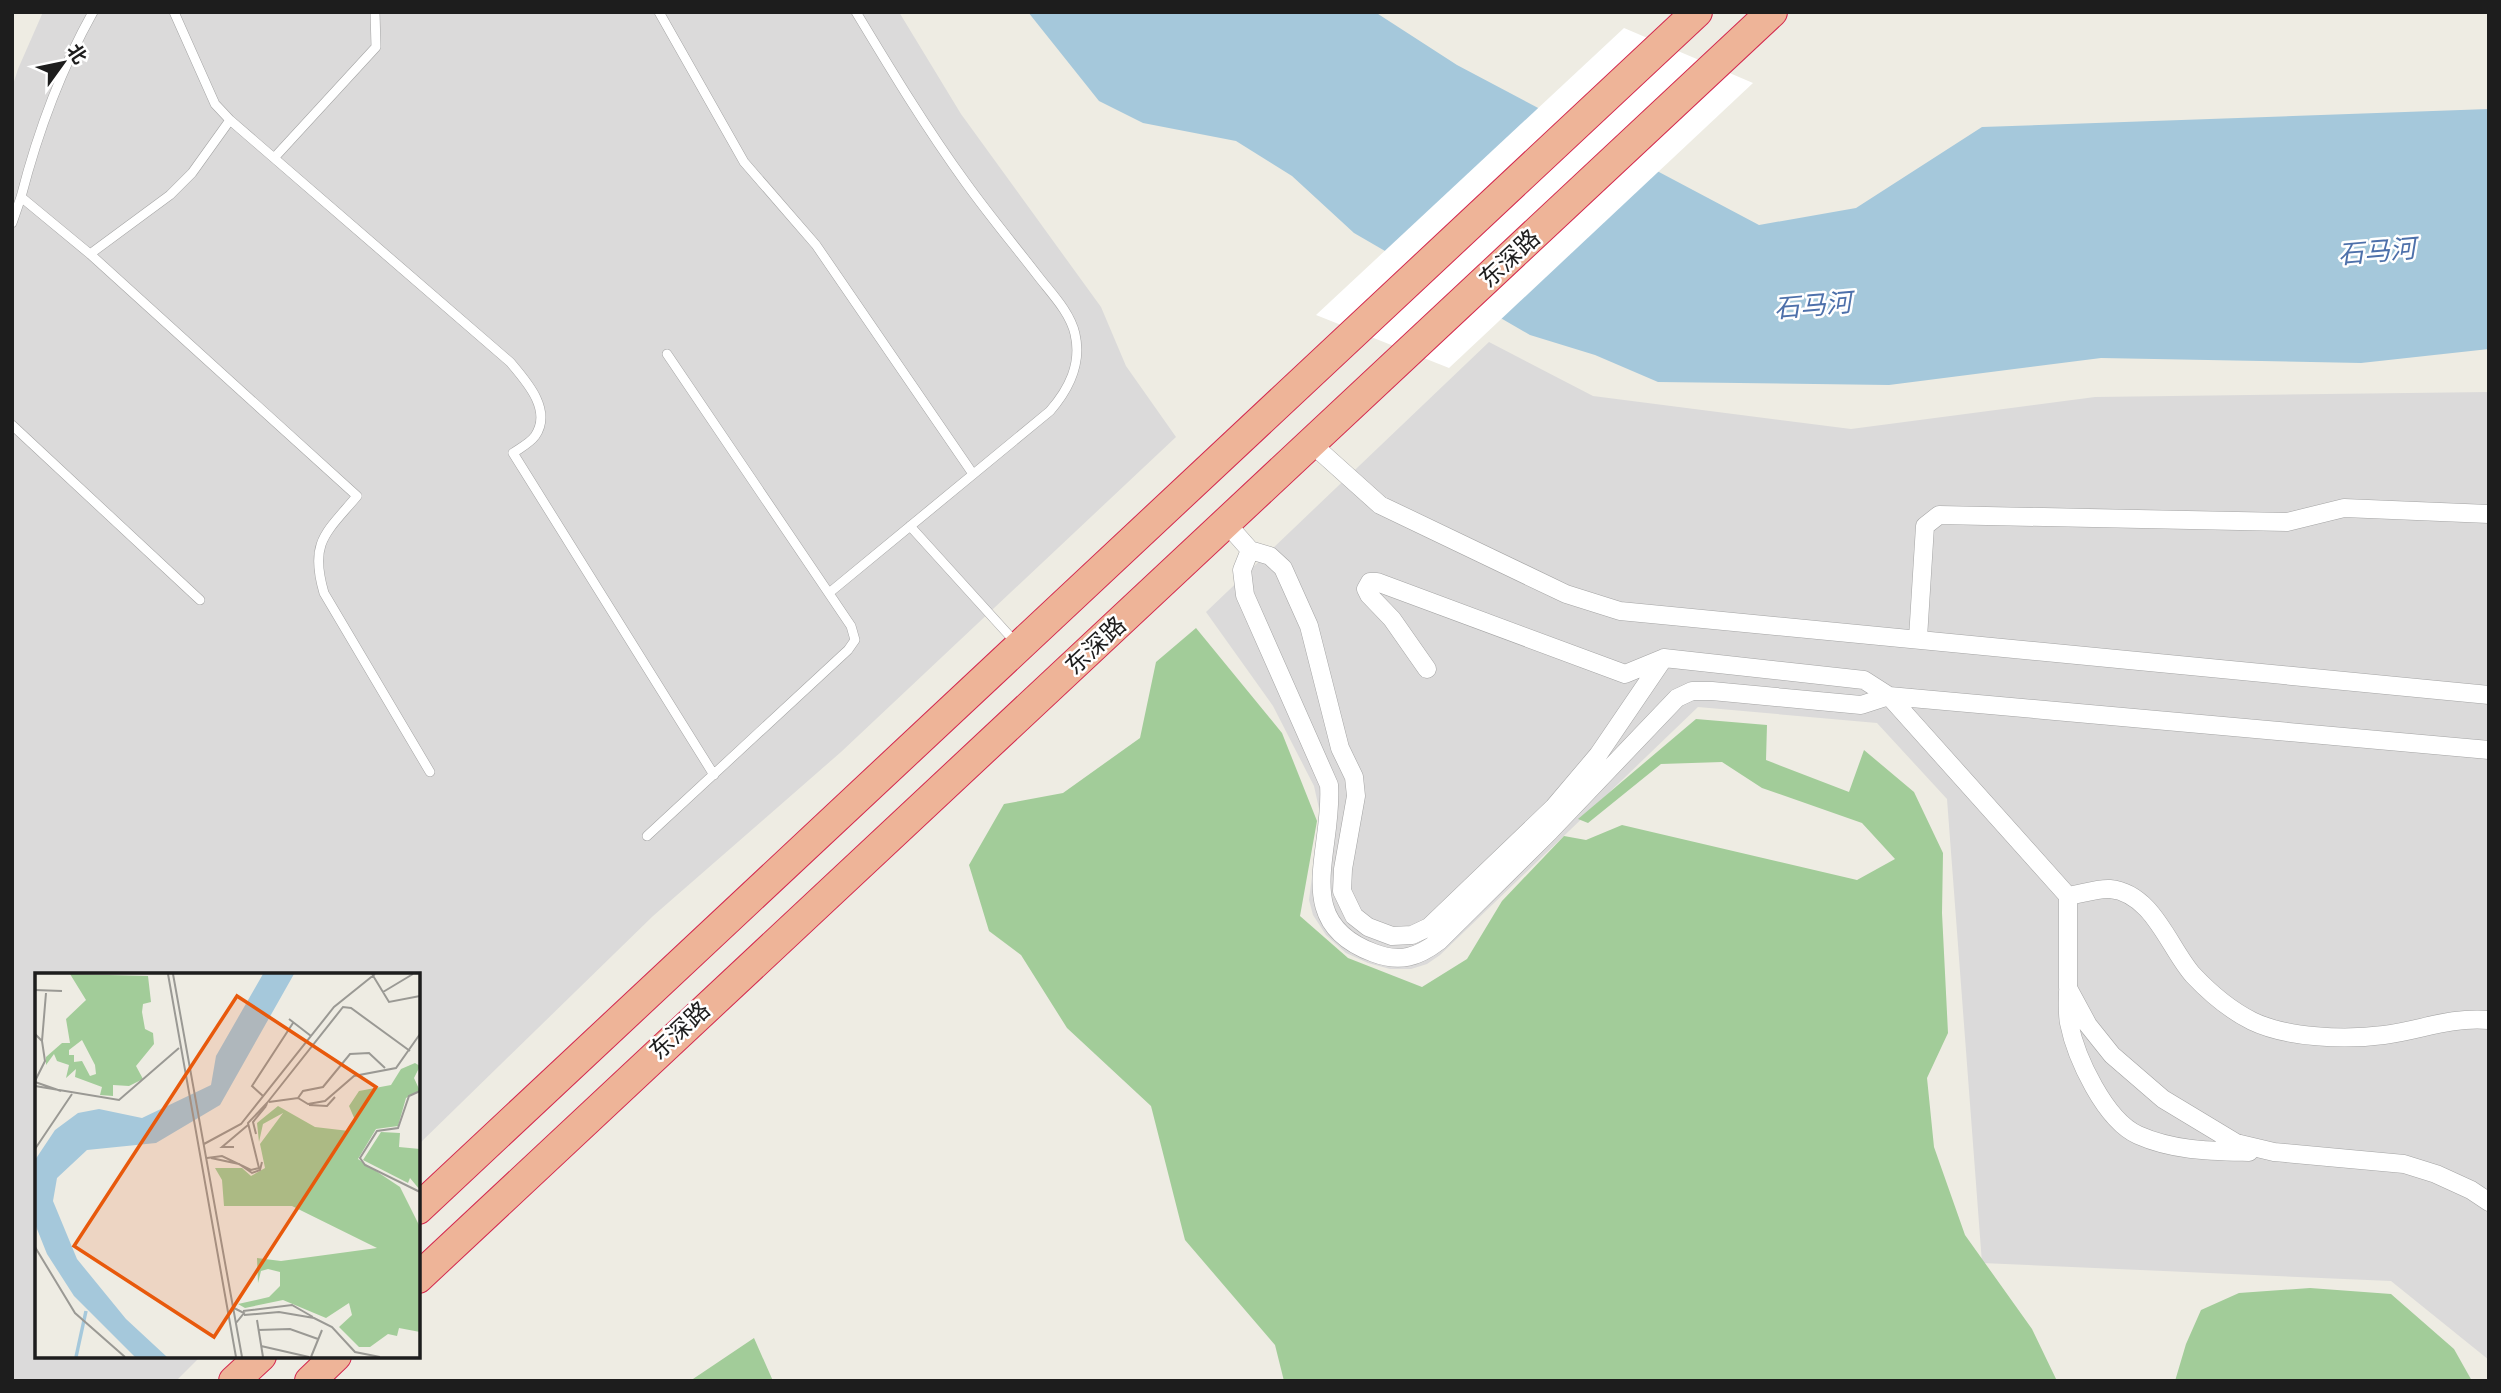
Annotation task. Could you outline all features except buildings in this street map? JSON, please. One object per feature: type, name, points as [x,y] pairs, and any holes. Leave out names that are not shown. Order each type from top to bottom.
[{"type":"highway","name":"东深路","points":[[420,1207],[1697,12]]},
{"type":"highway","name":"东深路","points":[[420,1276],[1772,12]]},
{"type":"highway","points":[[234,1381],[259,1358]]},
{"type":"highway","points":[[310,1381],[334,1358]]},
{"type":"street","points":[[1312,444],[1380,505],[1566,594],[1620,611],[2489,695]]},
{"type":"street","points":[[1918,638],[1925,526],[1939,515],[2287,522],[2344,508],[2489,514]]},
{"type":"street","points":[[1227,524],[1250,550],[1270,556],[1283,568],[1309,626],[1337,735],[1354,777],[1356,796],[1343,869],[1342,891],[1354,916],[1368,927],[1392,936],[1412,935],[1429,927],[1554,807],[1598,755],[1664,658]]},
{"type":"street","points":[[1250,550],[1242,570],[1245,595],[1329,785],[1331,809],[1320,889],[1325,913],[1340,934],[1360,948],[1383,957],[1409,959],[1424,953],[1439,941],[1550,831],[1677,698],[1692,691],[1861,705],[1889,695],[2489,750]]},
{"type":"street","points":[[1427,669],[1392,619],[1369,595],[1366,589],[1370,582],[1377,582],[1625,674],[1664,658],[1864,680],[1889,695],[2068,897],[2069,1023],[2096,1091],[2115,1117],[2135,1134],[2157,1143],[2191,1150],[2274,1152],[2404,1164],[2459,1184],[2489,1202]]},
{"type":"street","points":[[2068,897],[2110,889],[2132,897],[2146,908],[2192,973],[2218,999],[2253,1021],[2278,1029],[2349,1038],[2468,1019],[2489,1020]]},
{"type":"street","points":[[2068,988],[2088,1025],[2112,1055],[2163,1100],[2236,1143],[2274,1152]]},
{"type":"lane","points":[[12,223],[45,112],[93,12]]},
{"type":"lane","points":[[174,12],[211,95],[222,113],[510,362],[526,382],[540,408],[541,424],[534,438],[513,453],[714,775]]},
{"type":"lane","points":[[274,158],[376,47],[375,12]]},
{"type":"lane","points":[[659,12],[744,162],[816,244],[974,474]]},
{"type":"lane","points":[[829,593],[1050,411],[1064,394],[1078,353],[1074,331],[1062,306],[966,184],[927,127],[856,12]]},
{"type":"lane","points":[[90,254],[170,195],[192,173],[230,120]]},
{"type":"lane","points":[[21,197],[90,254],[357,496],[322,538],[317,569],[324,593],[430,772]]},
{"type":"lane","points":[[647,836],[853,645],[855,633],[667,355]]},
{"type":"lane","points":[[12,425],[200,600]]},
{"type":"lane","points":[[910,526],[1019,647]]},
{"type":"shaded area","points":[[43,12],[899,12],[961,114],[1101,307],[1126,366],[1176,437],[841,752],[653,916],[420,1143],[420,973],[35,973],[35,1358],[199,1358],[176,1381],[12,1381],[12,88]]},
{"type":"shaded area","points":[[1489,342],[1593,396],[1851,429],[2095,397],[2489,392],[2489,1360],[2391,1281],[1982,1263],[1947,799],[1877,723],[1698,707],[1440,955],[1427,964],[1411,969],[1390,969],[1368,963],[1346,953],[1326,935],[1313,915],[1309,900],[1320,813],[1314,786],[1273,706],[1206,612]]},
{"type":"green space","points":[[1196,628],[1282,733],[1317,821],[1300,916],[1348,958],[1422,987],[1467,959],[1502,901],[1564,836],[1586,840],[1622,825],[1857,880],[1895,859],[1862,823],[1762,788],[1722,762],[1661,764],[1588,823],[1578,819],[1696,719],[1767,725],[1766,760],[1849,792],[1864,750],[1914,792],[1943,853],[1942,913],[1948,1033],[1927,1078],[1934,1147],[1965,1235],[2032,1329],[2057,1381],[1284,1381],[1275,1345],[1185,1240],[1151,1106],[1067,1028],[1021,955],[989,931],[969,865],[1004,804],[1063,793],[1140,738],[1156,662]]},
{"type":"green space","points":[[2310,1288],[2391,1294],[2454,1349],[2472,1381],[2175,1381],[2186,1344],[2201,1310],[2239,1293]]},
{"type":"green space","points":[[754,1338],[773,1381],[690,1381]]},
{"type":"water","name":"石马河","points":[[1028,12],[1375,12],[1457,65],[1759,225],[1856,208],[1982,127],[2489,109],[2489,349],[2361,363],[2101,358],[1889,385],[1658,382],[1595,355],[1530,335],[1354,233],[1292,176],[1236,141],[1143,123],[1099,101]]},
{"type":"pier","points":[[1624,28],[1753,83],[1449,368],[1316,315]]}]
